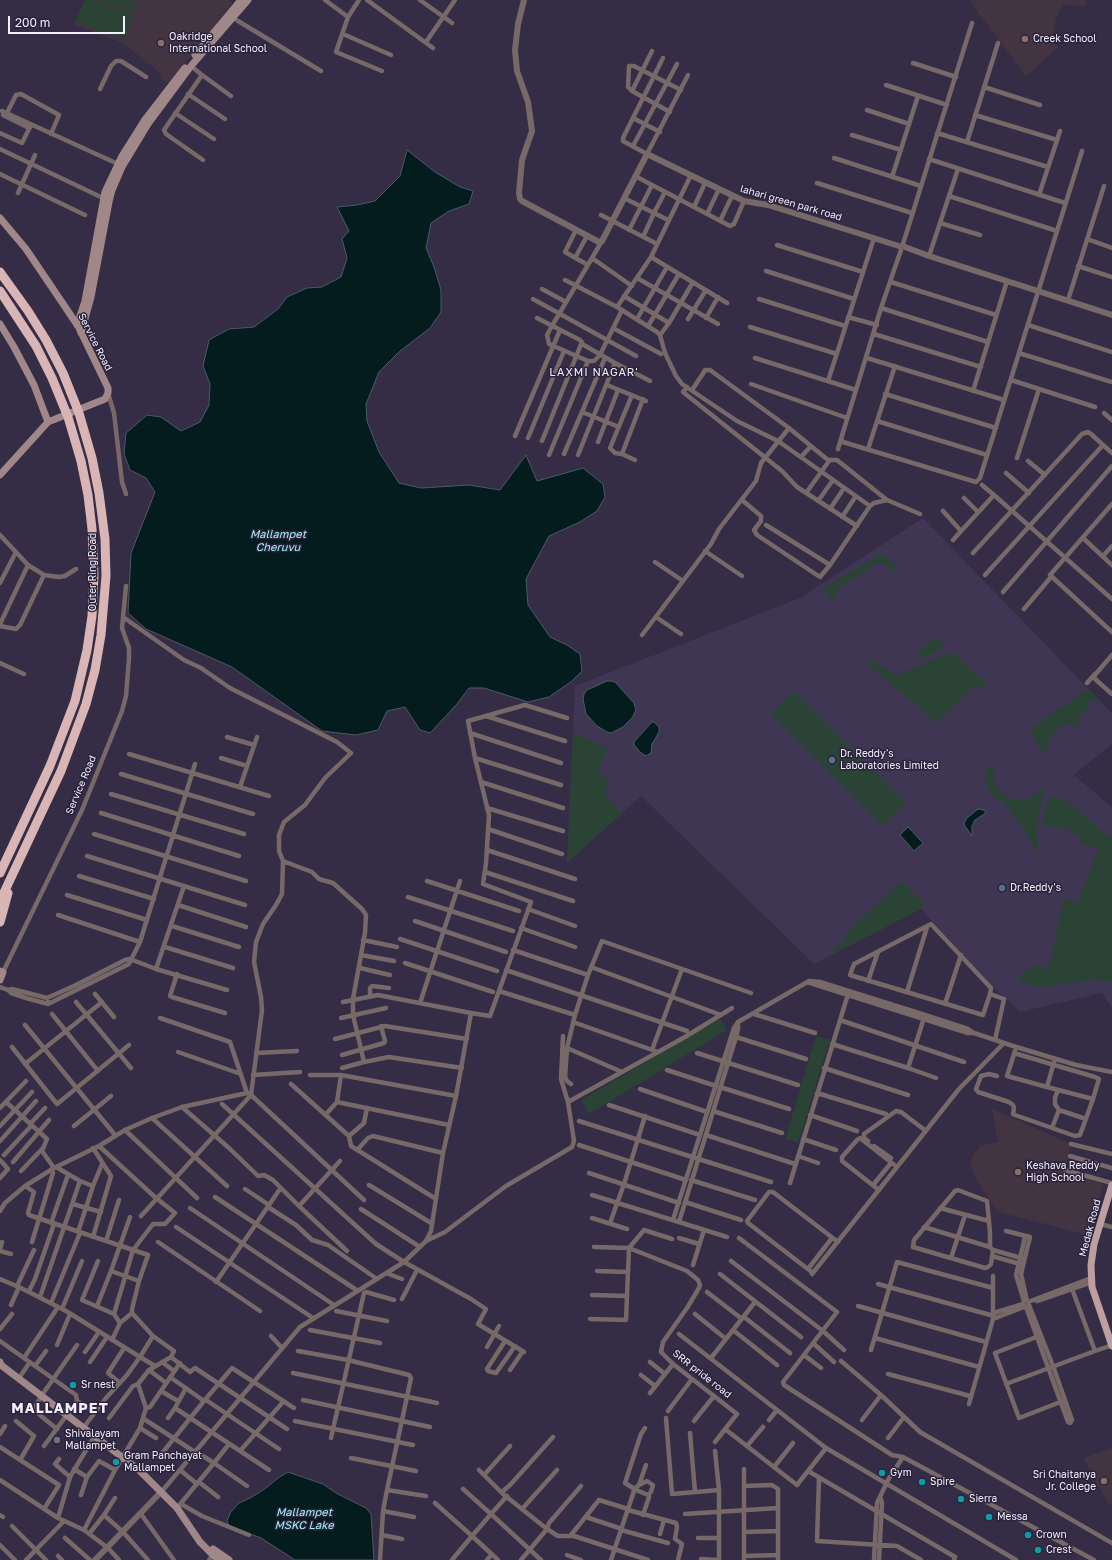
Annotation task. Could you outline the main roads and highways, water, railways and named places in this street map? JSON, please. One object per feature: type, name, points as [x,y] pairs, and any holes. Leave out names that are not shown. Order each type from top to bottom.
[{"type":"highway","name":"Outer Ring Road","points":[[0,272],[46,340],[63,373],[78,410],[96,475],[102,510],[106,551],[105,599],[100,641],[95,670],[86,704],[61,771],[0,901]]},
{"type":"highway","name":"Outer Ring Road","points":[[0,291],[36,346],[52,378],[67,414],[84,478],[90,512],[94,551],[94,576],[88,639],[75,701],[50,766],[0,873]]},
{"type":"highway","points":[[0,922],[4,911],[11,878]]},
{"type":"main road","points":[[81,333],[92,297],[109,202],[114,184],[136,141],[191,66],[231,16],[241,0]]},
{"type":"main road","points":[[77,325],[86,294],[103,198],[118,164],[150,112],[231,16],[248,0]]},
{"type":"main road","name":"Service Road","points":[[0,218],[26,250],[77,325],[108,388],[108,393],[105,399],[48,422]]},
{"type":"main road","points":[[0,324],[34,385],[48,422],[0,476]]},
{"type":"main road","name":"Service Road","points":[[0,980],[2,972]]},
{"type":"main road","name":"Medak Road","points":[[1112,1184],[1094,1244],[1091,1265],[1091,1280],[1095,1298],[1112,1345]]},
{"type":"main road","name":"Medak Road","points":[[1112,1201],[1096,1256],[1096,1278],[1098,1291],[1112,1333]]},
{"type":"main road","points":[[0,1364],[140,1470],[180,1506],[212,1556],[220,1560]]},
{"type":"main road","points":[[212,1556],[229,1560]]},
{"type":"water","name":"Mallampet Cheruvu","points":[[407,150],[435,172],[460,187],[473,191],[469,204],[449,211],[431,223],[426,248],[441,290],[441,312],[430,328],[399,352],[379,372],[366,404],[367,421],[379,452],[399,483],[421,488],[469,485],[500,490],[526,455],[537,481],[583,468],[603,484],[605,497],[597,511],[580,522],[549,536],[526,579],[528,605],[550,637],[567,645],[580,654],[582,671],[572,681],[549,697],[528,702],[484,688],[469,688],[457,704],[430,733],[420,730],[405,707],[387,711],[378,730],[356,735],[322,731],[232,667],[146,629],[128,613],[131,553],[155,492],[146,478],[130,470],[124,454],[126,433],[147,415],[161,417],[181,431],[200,422],[209,405],[210,384],[203,366],[209,340],[229,329],[254,327],[278,309],[287,297],[307,288],[322,287],[341,277],[347,258],[342,239],[349,231],[337,207],[375,201],[400,176]]},
{"type":"water","points":[[607,681],[615,682],[634,703],[636,710],[632,718],[623,727],[611,733],[597,726],[586,714],[583,699],[587,690]]},
{"type":"water","points":[[652,722],[659,727],[659,732],[652,744],[651,753],[646,756],[634,745],[634,742]]},
{"type":"water","points":[[978,809],[984,810],[986,813],[975,820],[972,826],[972,836],[964,823],[967,818]]},
{"type":"water","points":[[908,827],[923,843],[914,851],[900,835]]},
{"type":"water","name":"Mallampet MSKC Lake","points":[[288,1472],[323,1484],[336,1493],[366,1508],[371,1514],[374,1560],[295,1560],[261,1538],[229,1526],[227,1521],[230,1513],[239,1503],[252,1497]]},
{"type":"place","name":"Creek School","points":[[1025,39]]},
{"type":"place","name":"Oakridge International School","points":[[161,43]]},
{"type":"place","name":"Dr. Reddy's Laboratories Limited","points":[[832,760]]},
{"type":"place","name":"Dr.Reddy's","points":[[1002,888]]},
{"type":"place","name":"Keshava Reddy High School","points":[[1018,1172]]},
{"type":"place","name":"Sr nest","points":[[73,1385]]},
{"type":"place","name":"Shivalayam Mallampet","points":[[57,1440]]},
{"type":"place","name":"Gram Panchayat Mallampet","points":[[116,1462]]},
{"type":"place","name":"Gym","points":[[882,1473]]},
{"type":"place","name":"Sri Chaitanya Jr. College","points":[[1104,1481]]},
{"type":"place","name":"Spire","points":[[922,1482]]},
{"type":"place","name":"Sierra","points":[[961,1499]]},
{"type":"place","name":"Messa","points":[[989,1517]]},
{"type":"place","name":"Crown","points":[[1028,1535]]},
{"type":"place","name":"Crest","points":[[1038,1550]]},
{"type":"district","name":"LAXMI NAGAR'","points":[[594,373]]},
{"type":"district","name":"MALLAMPET","points":[[60,1409]]}]
